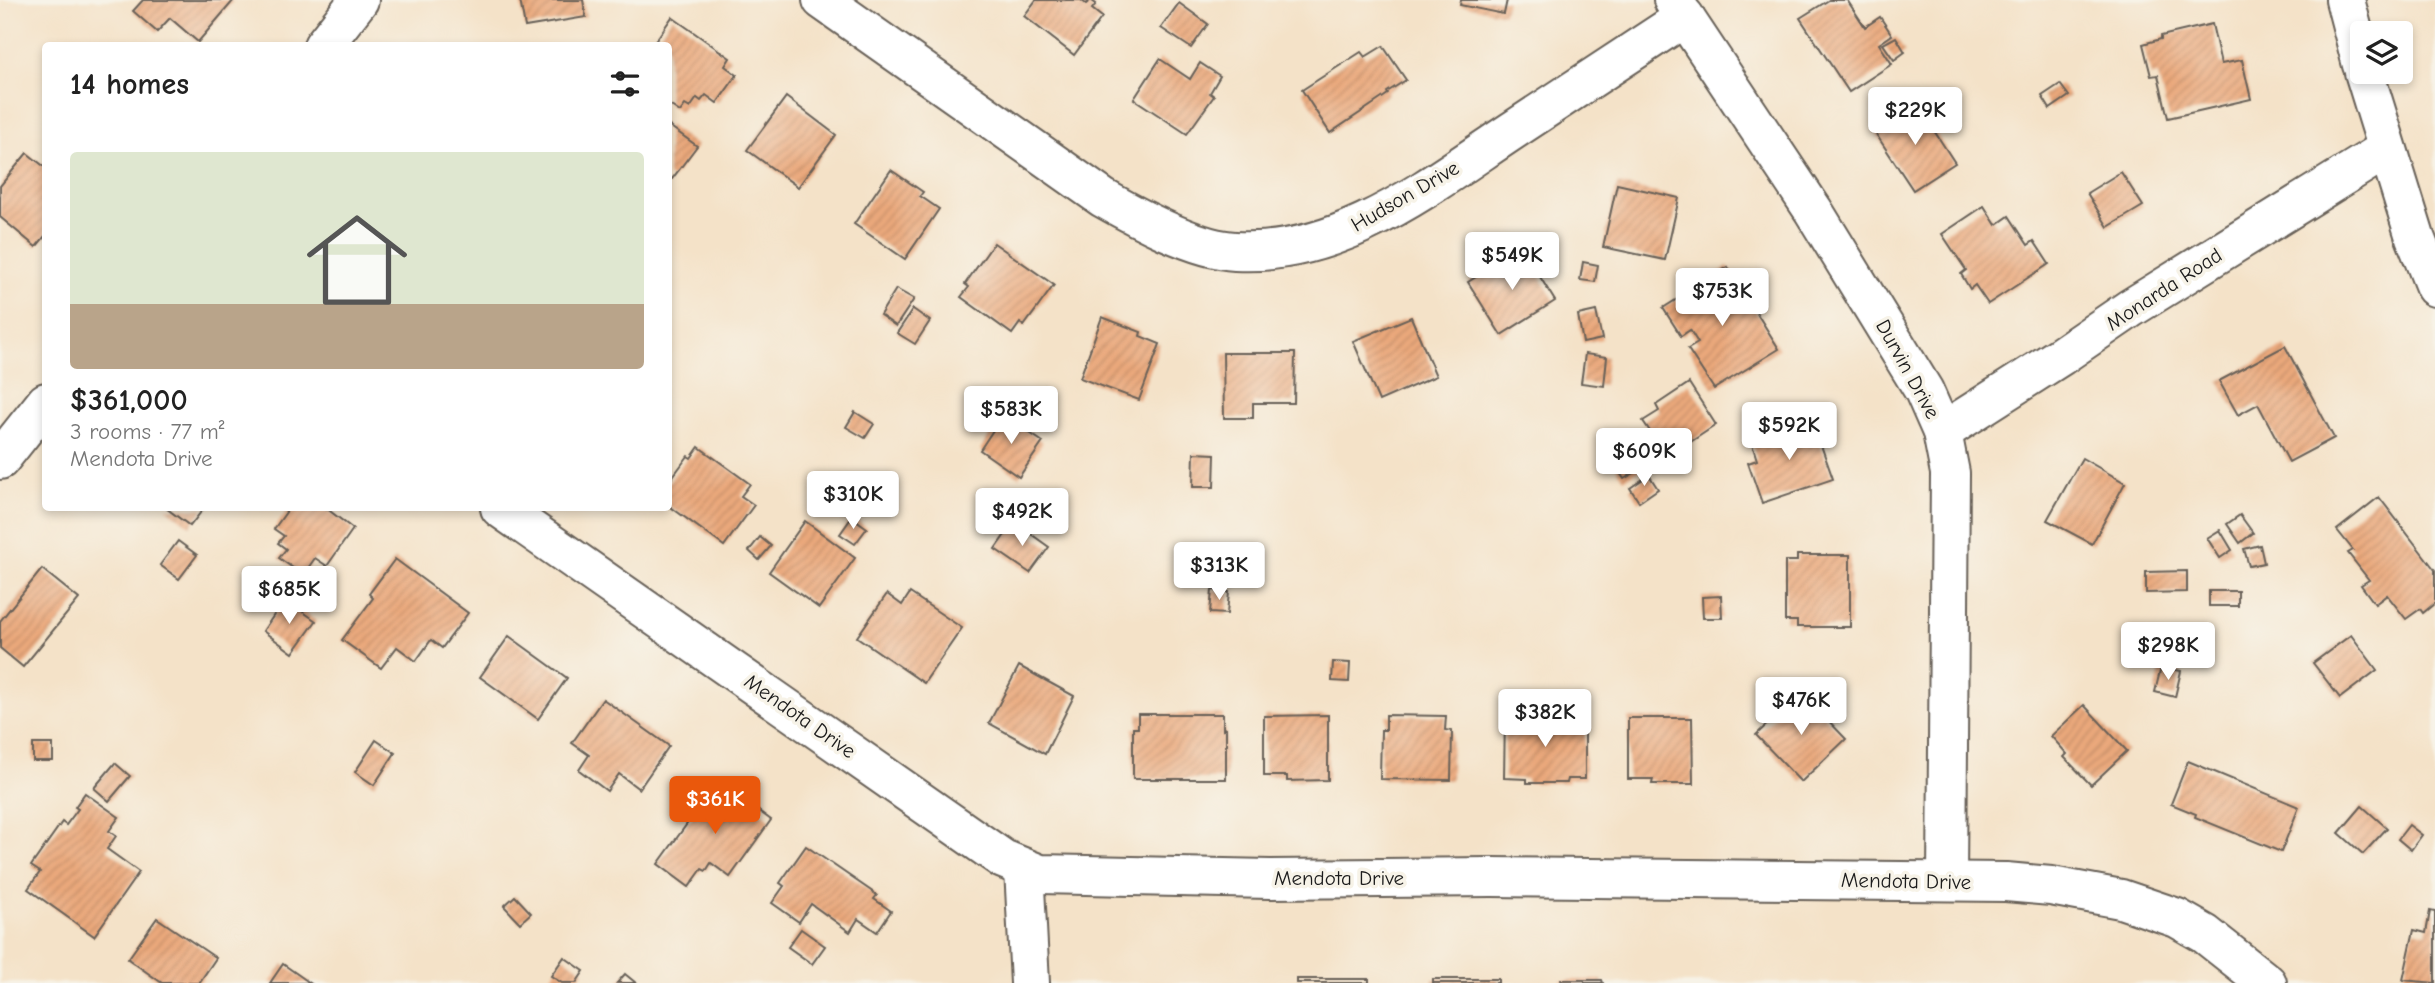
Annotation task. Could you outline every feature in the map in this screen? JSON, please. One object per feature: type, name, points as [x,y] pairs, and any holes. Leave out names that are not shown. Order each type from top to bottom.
[{"type":"street","points":[[326,42],[359,0]]},
{"type":"street","name":"Hudson Drive","points":[[822,0],[1103,198],[1133,215],[1206,246],[1234,251],[1275,250],[1310,243],[1355,228],[1409,199],[1679,9]]},
{"type":"street","points":[[2345,0],[2350,21]]},
{"type":"street","name":"Durvin Drive","points":[[1679,9],[1813,210],[1924,391],[1942,432],[1950,473],[1947,881]]},
{"type":"street","points":[[2368,84],[2415,237],[2435,287]]},
{"type":"street","name":"Monarda Road","points":[[1942,432],[2131,308],[2387,149]]},
{"type":"street","points":[[0,460],[42,407]]},
{"type":"street","name":"Mendota Drive","points":[[504,511],[1003,859],[1040,874],[1270,879],[1492,877],[2006,882],[2051,886],[2121,899],[2177,918],[2205,934],[2267,983]]},
{"type":"street","points":[[1024,869],[1030,983]]},
{"type":"building","points":[[143,0],[234,0],[198,42],[170,18],[157,32],[133,11]]},
{"type":"building","points":[[520,0],[583,0],[586,17],[525,27]]},
{"type":"building","points":[[1036,0],[1081,0],[1086,4],[1091,0],[1096,4],[1092,9],[1102,17],[1074,55],[1024,16]]},
{"type":"building","points":[[1461,0],[1507,0],[1504,14],[1460,5]]},
{"type":"building","points":[[1829,0],[1847,0],[1865,27],[1880,17],[1892,35],[1879,44],[1892,64],[1849,92],[1800,18]]},
{"type":"building","points":[[1179,3],[1208,24],[1191,48],[1161,28]]},
{"type":"building","points":[[672,17],[730,58],[725,66],[737,75],[717,103],[706,95],[701,101],[697,98],[690,108],[685,105],[680,112],[672,107],[672,42],[655,42]]},
{"type":"building","points":[[2212,24],[2221,64],[2242,60],[2251,99],[2168,118],[2158,75],[2151,76],[2143,44],[2161,39],[2161,36]]},
{"type":"building","points":[[1896,37],[1905,52],[1894,60],[1883,44]]},
{"type":"building","points":[[1383,46],[1406,80],[1330,133],[1302,90],[1361,52],[1365,57]]},
{"type":"building","points":[[1160,59],[1190,79],[1200,63],[1220,76],[1210,93],[1214,96],[1187,134],[1134,99]]},
{"type":"building","points":[[2060,84],[2069,96],[2050,109],[2042,96]]},
{"type":"building","points":[[786,97],[836,135],[798,187],[747,150]]},
{"type":"building","points":[[1916,103],[1955,163],[1913,190],[1874,131]]},
{"type":"building","points":[[672,128],[697,146],[672,179]]},
{"type":"building","points":[[27,153],[42,165],[42,240],[36,247],[0,217],[0,186]]},
{"type":"building","points":[[891,170],[923,192],[920,196],[939,209],[905,259],[854,224]]},
{"type":"building","points":[[2121,172],[2143,206],[2108,227],[2087,193]]},
{"type":"building","points":[[1617,184],[1679,198],[1665,260],[1603,247]]},
{"type":"building","points":[[1984,206],[1996,225],[2009,216],[2028,245],[2034,241],[2049,264],[1988,304],[1975,285],[1970,289],[1961,274],[1966,270],[1942,234]]},
{"type":"building","points":[[994,243],[1054,285],[1024,326],[1020,323],[1012,334],[961,297],[969,287],[965,284]]},
{"type":"building","points":[[1522,248],[1555,301],[1501,335],[1468,282]]},
{"type":"building","points":[[1583,262],[1598,265],[1595,282],[1580,280]]},
{"type":"building","points":[[1728,267],[1779,349],[1714,389],[1688,349],[1698,343],[1690,330],[1681,336],[1663,308]]},
{"type":"building","points":[[896,289],[914,299],[896,326],[880,315]]},
{"type":"building","points":[[913,309],[930,321],[915,344],[897,333]]},
{"type":"building","points":[[1596,311],[1602,339],[1583,343],[1578,315]]},
{"type":"building","points":[[1102,317],[1141,332],[1140,336],[1160,344],[1139,400],[1080,378]]},
{"type":"building","points":[[1411,317],[1436,376],[1379,401],[1353,341]]},
{"type":"building","points":[[2285,346],[2334,438],[2289,462],[2258,404],[2238,415],[2219,381]]},
{"type":"building","points":[[1223,353],[1295,353],[1294,403],[1253,403],[1253,418],[1224,418]]},
{"type":"building","points":[[1585,354],[1607,357],[1604,386],[1581,383]]},
{"type":"building","points":[[1689,383],[1716,425],[1674,453],[1669,446],[1663,450],[1643,421],[1659,411],[1656,405]]},
{"type":"building","points":[[855,412],[874,424],[865,438],[846,427]]},
{"type":"building","points":[[1003,415],[1043,442],[1019,477],[980,450]]},
{"type":"building","points":[[1812,420],[1833,479],[1762,503],[1748,463],[1757,460],[1751,441]]},
{"type":"building","points":[[1633,435],[1651,463],[1624,479],[1606,452]]},
{"type":"building","points":[[699,447],[750,484],[741,496],[754,505],[724,546],[672,508],[672,478],[688,456],[691,458]]},
{"type":"building","points":[[1194,453],[1215,454],[1214,487],[1193,487]]},
{"type":"building","points":[[2082,458],[2125,483],[2092,544],[2047,520]]},
{"type":"building","points":[[1649,475],[1658,489],[1639,502],[1630,488]]},
{"type":"building","points":[[2379,497],[2435,570],[2435,603],[2423,613],[2420,609],[2406,619],[2387,595],[2375,604],[2361,585],[2369,580],[2348,553],[2353,550],[2337,530]]},
{"type":"building","points":[[170,511],[202,511],[190,526]]},
{"type":"building","points":[[287,511],[330,511],[353,529],[327,566],[315,558],[303,575],[279,558],[286,549],[278,543],[284,536],[274,529]]},
{"type":"building","points":[[2240,515],[2253,533],[2240,543],[2227,524]]},
{"type":"building","points":[[852,517],[867,528],[855,544],[840,534]]},
{"type":"building","points":[[805,521],[855,558],[819,608],[769,572]]},
{"type":"building","points":[[1014,522],[1049,547],[1030,573],[995,549]]},
{"type":"building","points":[[2220,530],[2232,550],[2220,558],[2207,538]]},
{"type":"building","points":[[760,537],[771,546],[759,560],[749,551]]},
{"type":"building","points":[[178,541],[197,555],[179,579],[160,565]]},
{"type":"building","points":[[2260,545],[2264,563],[2249,566],[2244,549]]},
{"type":"building","points":[[1797,555],[1850,555],[1850,627],[1797,627],[1797,621],[1785,621],[1785,561],[1797,561]]},
{"type":"building","points":[[395,559],[468,613],[442,648],[431,640],[416,661],[397,647],[381,668],[342,640],[373,598],[369,594]]},
{"type":"building","points":[[42,569],[79,599],[23,667],[0,648],[0,621]]},
{"type":"building","points":[[2187,571],[2187,592],[2146,593],[2146,572]]},
{"type":"building","points":[[1212,590],[1229,592],[1227,614],[1210,613]]},
{"type":"building","points":[[2209,591],[2238,591],[2238,606],[2209,606]]},
{"type":"building","points":[[910,593],[962,628],[924,683],[857,637],[887,594],[902,605]]},
{"type":"building","points":[[1721,596],[1722,618],[1703,618],[1702,597]]},
{"type":"building","points":[[285,599],[316,621],[293,653],[263,631]]},
{"type":"building","points":[[2351,635],[2377,670],[2340,698],[2313,663]]},
{"type":"building","points":[[509,636],[567,678],[538,719],[480,677]]},
{"type":"building","points":[[1333,662],[1350,663],[1349,682],[1332,681]]},
{"type":"building","points":[[1019,666],[1074,696],[1045,754],[989,723]]},
{"type":"building","points":[[2161,667],[2181,671],[2175,697],[2155,692]]},
{"type":"building","points":[[1801,692],[1846,739],[1801,782],[1756,735]]},
{"type":"building","points":[[603,699],[669,746],[639,789],[619,774],[607,791],[579,770],[589,755],[572,743]]},
{"type":"building","points":[[2084,705],[2127,751],[2091,785],[2064,757],[2067,754],[2051,736]]},
{"type":"building","points":[[1138,714],[1223,714],[1223,729],[1226,728],[1226,779],[1133,779],[1133,728],[1138,728]]},
{"type":"building","points":[[1328,715],[1328,780],[1287,781],[1287,776],[1264,776],[1264,716]]},
{"type":"building","points":[[1386,715],[1446,716],[1445,730],[1452,731],[1451,780],[1380,779],[1381,730],[1386,730]]},
{"type":"building","points":[[1505,716],[1585,717],[1585,779],[1568,779],[1567,783],[1527,783],[1527,779],[1504,778]]},
{"type":"building","points":[[1628,718],[1692,718],[1693,784],[1652,784],[1653,779],[1628,779]]},
{"type":"building","points":[[376,740],[395,753],[374,785],[355,772]]},
{"type":"building","points":[[33,744],[53,744],[53,761],[33,761]]},
{"type":"building","points":[[2188,761],[2299,807],[2281,852],[2195,817],[2196,814],[2171,804]]},
{"type":"building","points":[[115,763],[130,776],[109,801],[94,788]]},
{"type":"building","points":[[718,781],[771,820],[730,877],[711,863],[706,871],[702,869],[689,887],[658,864]]},
{"type":"building","points":[[85,793],[119,817],[109,831],[116,836],[107,849],[139,872],[94,936],[28,889],[40,872],[31,866],[62,822],[66,825],[78,809],[75,807]]},
{"type":"building","points":[[2362,806],[2387,828],[2363,854],[2339,833]]},
{"type":"building","points":[[2409,825],[2422,835],[2411,850],[2398,839]]},
{"type":"building","points":[[806,846],[877,895],[874,899],[891,911],[877,932],[858,919],[850,932],[811,904],[799,922],[772,903],[784,886],[780,883]]},
{"type":"building","points":[[515,896],[531,913],[520,923],[504,906]]},
{"type":"building","points":[[2430,911],[2435,912],[2435,983],[2403,980],[2414,930],[2426,933]]},
{"type":"building","points":[[157,918],[216,958],[199,983],[162,983],[128,959]]},
{"type":"building","points":[[801,929],[825,946],[812,964],[788,947]]},
{"type":"building","points":[[564,957],[584,971],[576,983],[562,983],[551,976]]},
{"type":"building","points":[[283,964],[310,983],[270,983]]},
{"type":"building","points":[[625,974],[636,983],[617,983]]},
{"type":"building","points":[[1297,979],[1369,979],[1369,983],[1297,983]]},
{"type":"building","points":[[1433,979],[1498,979],[1498,983],[1433,983]]},
{"type":"building","points":[[1561,980],[1602,980],[1603,983],[1562,983]]}]
